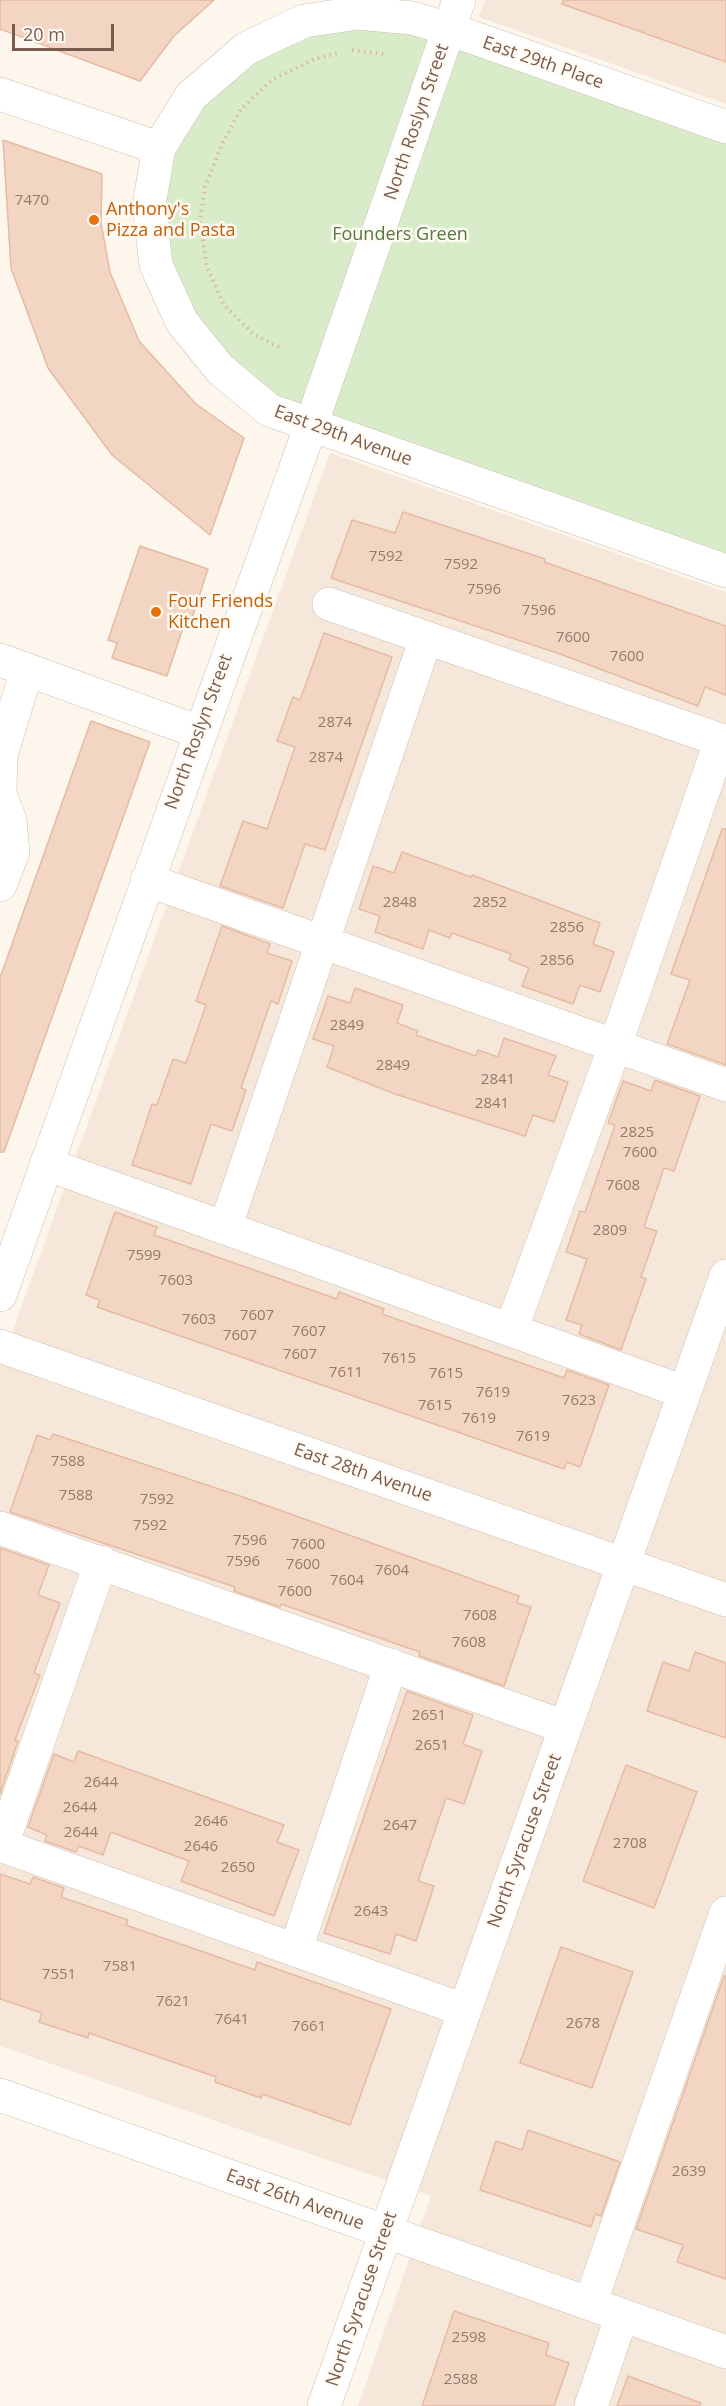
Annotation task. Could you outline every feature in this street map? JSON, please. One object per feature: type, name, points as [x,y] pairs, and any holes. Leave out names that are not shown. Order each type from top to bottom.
[{"type":"street","name":"East 29th Place","points":[[159,148],[191,96],[247,48],[304,21],[358,13],[412,18],[454,15],[726,127]]},
{"type":"street","name":"North Roslyn Street","points":[[0,1295],[199,732],[311,425],[454,15]]},
{"type":"street","points":[[0,94],[159,148]]},
{"type":"street","name":"East 29th Avenue","points":[[159,148],[149,205],[156,265],[182,322],[220,369],[269,410],[726,571]]},
{"type":"street","points":[[329,604],[723,741],[511,1330]]},
{"type":"street","points":[[225,1228],[426,638]]},
{"type":"street","points":[[0,885],[14,852],[10,820],[0,793],[1,755],[14,665],[199,732]]},
{"type":"street","points":[[147,880],[322,944],[726,1085]]},
{"type":"street","points":[[46,1164],[684,1392]]},
{"type":"street","name":"North Syracuse Street","points":[[324,2406],[726,1275]]},
{"type":"street","name":"East 28th Avenue","points":[[0,1346],[726,1600]]},
{"type":"street","points":[[0,1528],[566,1727]]},
{"type":"street","points":[[101,1562],[1,1845],[464,2010]]},
{"type":"street","points":[[296,1949],[391,1665]]},
{"type":"street","points":[[590,2304],[726,1912]]},
{"type":"street","name":"East 26th Avenue","points":[[0,2095],[726,2352]]},
{"type":"street","points":[[591,2406],[622,2315]]},
{"type":"path","points":[[279,347],[253,334],[224,305],[207,267],[200,221],[205,187],[222,144],[241,109],[273,79],[315,59],[350,50],[384,54]]},
{"type":"shaded area","points":[[485,0],[726,0],[726,104],[479,17]]},
{"type":"shaded area","points":[[330,453],[726,592],[726,2406],[358,2406],[431,2196],[0,2046],[0,1366]]},
{"type":"green space","name":"Founders Green","points":[[358,13],[726,127],[726,571],[269,410],[156,265],[159,148],[247,48]]},
{"type":"building","points":[[0,0],[214,0],[174,36],[140,81],[0,29]]},
{"type":"building","points":[[563,0],[726,0],[726,62],[562,4]]},
{"type":"building","points":[[3,140],[102,174],[101,223],[110,272],[139,341],[196,404],[244,438],[210,535],[112,455],[48,368],[11,268]]},
{"type":"building","points":[[403,512],[545,559],[544,562],[726,626],[726,695],[705,687],[698,706],[560,654],[331,578],[352,520],[395,533]]},
{"type":"building","points":[[140,546],[208,569],[189,627],[184,625],[167,676],[112,658],[117,643],[108,640]]},
{"type":"building","points":[[324,633],[392,657],[325,850],[305,844],[283,908],[220,886],[243,821],[267,829],[295,747],[277,741],[293,697],[300,700]]},
{"type":"building","points":[[91,721],[150,742],[4,1152],[0,1152],[0,978]]},
{"type":"building","points":[[722,829],[726,829],[726,1065],[667,1044],[690,980],[671,974]]},
{"type":"building","points":[[402,852],[471,877],[472,875],[600,923],[593,944],[614,952],[600,992],[580,985],[573,1004],[522,986],[529,968],[509,960],[511,954],[452,933],[450,938],[429,930],[423,949],[375,932],[380,916],[359,909],[373,866],[394,873]]},
{"type":"building","points":[[222,926],[270,944],[267,953],[292,961],[278,1004],[271,1001],[241,1088],[246,1090],[232,1131],[211,1124],[191,1184],[132,1165],[152,1104],[157,1105],[173,1059],[186,1063],[206,1005],[196,1001]]},
{"type":"building","points":[[355,988],[403,1005],[397,1023],[418,1031],[416,1035],[476,1056],[478,1050],[498,1057],[504,1038],[556,1056],[548,1075],[568,1082],[554,1122],[533,1115],[525,1136],[395,1094],[327,1067],[334,1046],[313,1039],[328,996],[350,1003]]},
{"type":"building","points":[[655,1080],[700,1096],[674,1171],[664,1168],[644,1227],[657,1231],[641,1277],[646,1279],[621,1350],[579,1334],[582,1325],[566,1320],[587,1259],[566,1252],[580,1211],[585,1212],[615,1125],[608,1123],[623,1081],[651,1091]]},
{"type":"building","points":[[115,1212],[157,1227],[154,1235],[337,1299],[339,1292],[384,1309],[382,1314],[564,1378],[567,1370],[609,1385],[580,1467],[567,1462],[564,1469],[97,1307],[100,1300],[86,1295]]},
{"type":"building","points":[[53,1434],[243,1497],[519,1596],[517,1603],[531,1607],[504,1686],[419,1656],[420,1652],[281,1604],[280,1607],[234,1591],[235,1587],[10,1512],[37,1435],[50,1440]]},
{"type":"building","points":[[0,1548],[49,1565],[38,1595],[60,1603],[34,1673],[40,1675],[15,1740],[18,1741],[0,1794]]},
{"type":"building","points":[[695,1652],[726,1663],[726,1738],[647,1711],[663,1662],[689,1671]]},
{"type":"building","points":[[407,1691],[473,1715],[463,1744],[482,1751],[464,1804],[446,1798],[418,1881],[434,1886],[416,1941],[396,1934],[390,1954],[324,1933]]},
{"type":"building","points":[[78,1751],[284,1825],[277,1842],[299,1850],[274,1916],[181,1881],[189,1861],[111,1832],[103,1855],[79,1846],[76,1852],[45,1841],[47,1835],[28,1827],[54,1754],[74,1762]]},
{"type":"building","points":[[626,1765],[697,1792],[654,1908],[583,1881]]},
{"type":"building","points":[[0,1874],[30,1884],[33,1877],[64,1888],[61,1897],[128,1920],[126,1925],[255,1970],[257,1962],[391,2009],[350,2125],[262,2094],[261,2098],[215,2082],[216,2077],[89,2033],[88,2038],[39,2022],[42,2013],[0,1999]]},
{"type":"building","points":[[561,1947],[633,1972],[592,2088],[520,2063]]},
{"type":"building","points":[[724,1976],[726,1976],[726,2279],[677,2262],[683,2245],[636,2229]]},
{"type":"building","points":[[528,2130],[620,2162],[601,2216],[595,2214],[591,2227],[480,2190],[496,2141],[522,2150]]},
{"type":"building","points":[[454,2311],[549,2343],[546,2355],[569,2363],[554,2406],[422,2406]]},
{"type":"building","points":[[628,2376],[701,2403],[700,2406],[617,2406]]},
{"type":"place","name":"Anthony's Pizza and Pasta","points":[[94,220]]},
{"type":"place","name":"Four Friends Kitchen","points":[[156,612]]}]
